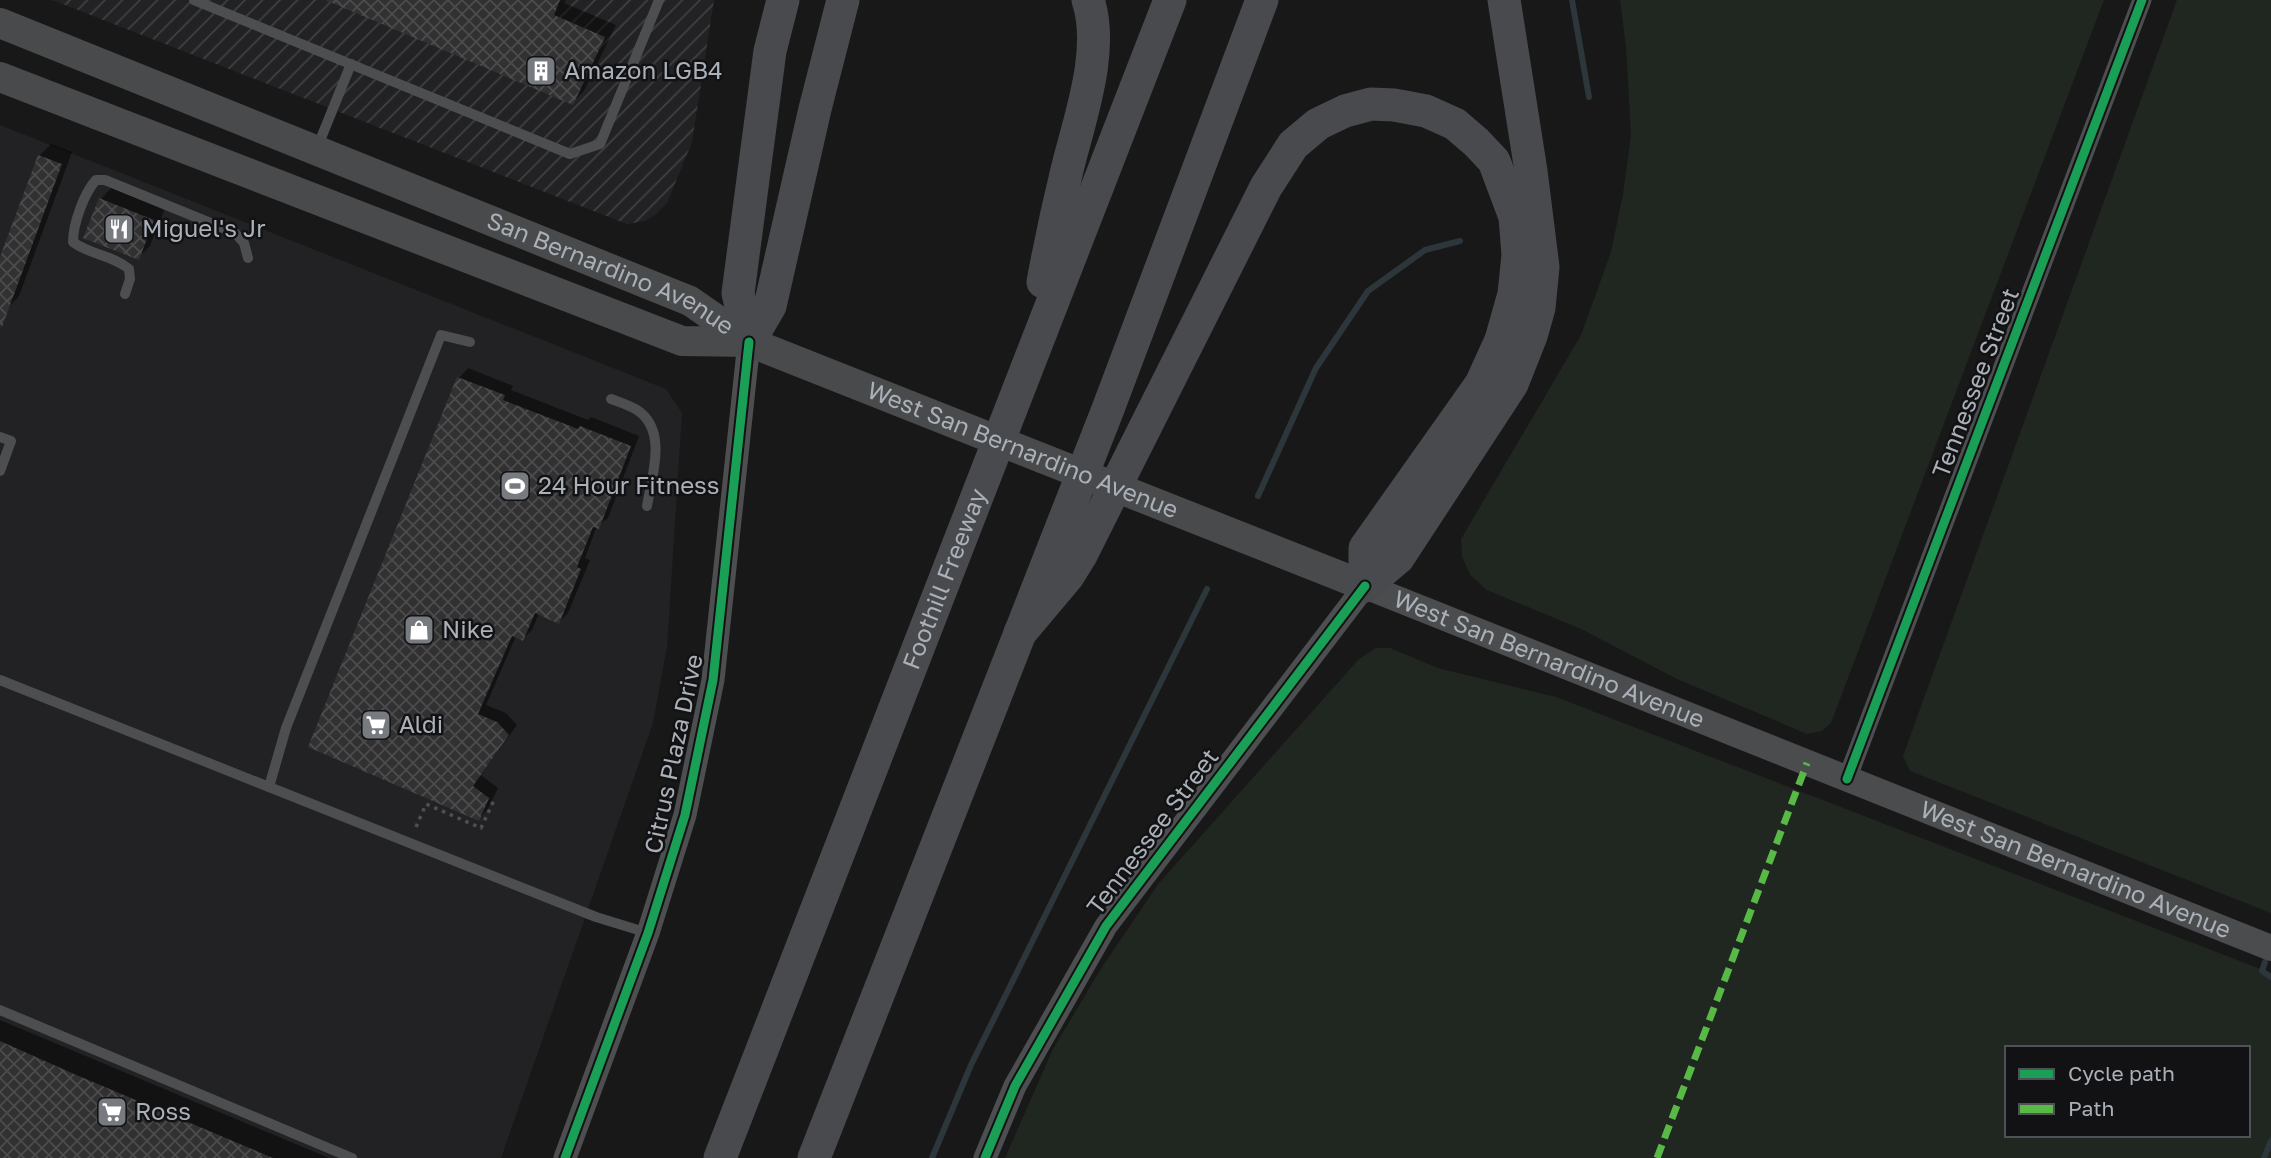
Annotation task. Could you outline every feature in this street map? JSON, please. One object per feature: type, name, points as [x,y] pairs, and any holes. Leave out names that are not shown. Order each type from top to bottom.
[{"type":"highway","points":[[749,342],[738,293],[770,51],[783,0]]},
{"type":"highway","points":[[749,342],[770,306],[843,0]]},
{"type":"highway","points":[[1029,358],[1054,224],[1091,69],[1093,41],[1088,0]]},
{"type":"highway","name":"Foothill Freeway","points":[[720,1158],[1170,0]]},
{"type":"highway","points":[[814,1158],[1020,633],[1068,576],[1067,551],[1108,409],[1262,0]]},
{"type":"highway","points":[[1365,586],[1398,558],[1512,384],[1539,308],[1543,267],[1531,171],[1503,0]]},
{"type":"highway","points":[[1067,551],[1144,427],[1266,187],[1293,145],[1318,124],[1345,111],[1371,104],[1394,105],[1426,111],[1455,124],[1494,161],[1515,217],[1518,255],[1514,294],[1501,340],[1481,384],[1366,548],[1365,586]]},
{"type":"main road","name":"San Bernardino Avenue","points":[[0,23],[690,301],[749,342]]},
{"type":"main road","name":"San Bernardino Avenue","points":[[0,77],[682,341],[749,342]]},
{"type":"main road","name":"West San Bernardino Avenue","points":[[749,342],[2271,948]]},
{"type":"street","name":"Tennessee Street","points":[[1847,779],[2142,0]]},
{"type":"street","name":"Citrus Plaza Drive","points":[[565,1158],[648,933],[685,816],[713,680],[749,342]]},
{"type":"street","name":"Tennessee Street","points":[[985,1158],[1015,1086],[1106,926],[1365,586]]},
{"type":"lane","points":[[194,0],[570,154],[600,144],[659,0]]},
{"type":"lane","points":[[317,149],[351,64]]},
{"type":"lane","points":[[125,294],[130,279],[129,269],[120,262],[81,248],[74,242],[73,233],[90,187],[96,180],[105,180],[235,233],[244,243],[248,258]]},
{"type":"lane","points":[[269,787],[286,728],[441,335],[470,342]]},
{"type":"lane","points":[[611,399],[638,411],[652,425],[656,448],[647,506]]},
{"type":"lane","points":[[0,437],[11,441],[0,471]]},
{"type":"lane","points":[[0,680],[596,917],[648,933]]},
{"type":"lane","points":[[0,1010],[352,1158]]},
{"type":"path","points":[[416,827],[426,804],[481,828],[494,800]]},
{"type":"shaded area","points":[[52,0],[714,0],[692,142],[667,203],[645,221],[627,224]]},
{"type":"shaded area","points":[[1620,0],[2104,0],[1831,723],[1822,731],[1807,734],[1677,679],[1581,629],[1487,590],[1470,575],[1462,556],[1461,539],[1581,335],[1611,252],[1631,135],[1626,47]]},
{"type":"shaded area","points":[[2177,0],[2271,0],[2271,913],[1910,771],[1903,756]]},
{"type":"shaded area","points":[[0,125],[666,389],[682,413],[667,647],[653,723],[501,1158],[0,1158]]},
{"type":"shaded area","points":[[1376,648],[1390,648],[1438,668],[1556,697],[2271,973],[2271,1158],[1005,1158],[1053,1049],[1102,967],[1159,883],[1359,659]]},
{"type":"building","name":"Amazon LGB4","points":[[325,0],[560,0],[554,15],[605,37],[573,105]]},
{"type":"building","points":[[38,155],[62,164],[2,327],[0,257]]},
{"type":"building","name":"Miguel's Jr","points":[[99,198],[154,220],[139,260],[83,238]]},
{"type":"building","points":[[457,377],[505,395],[503,400],[631,446],[599,529],[593,527],[577,567],[581,569],[559,624],[535,613],[523,641],[512,636],[478,714],[497,722],[509,735],[473,786],[489,798],[479,821],[308,747]]},
{"type":"building","points":[[0,1041],[74,1074],[273,1158],[0,1158]]},
{"type":"waterway","points":[[1572,0],[1589,97]]},
{"type":"waterway","points":[[1258,496],[1316,368],[1368,291],[1425,250],[1460,241]]},
{"type":"waterway","points":[[932,1158],[971,1065],[1207,589]]},
{"type":"waterway","points":[[2265,962],[2262,971],[2271,977]]},
{"type":"waterway","points":[[2264,1158],[2271,1141]]},
{"type":"marked path","points":[[1657,1158],[1807,763]]},
{"type":"cycle path","points":[[1847,779],[2142,0]]},
{"type":"cycle path","points":[[565,1158],[648,933],[685,815],[713,680],[749,342]]},
{"type":"cycle path","points":[[985,1158],[1015,1086],[1106,926],[1365,586]]},
{"type":"place","name":"Amazon LGB4","points":[[541,71]]},
{"type":"place","name":"Miguel's Jr","points":[[119,229]]},
{"type":"place","name":"24 Hour Fitness","points":[[515,486]]},
{"type":"place","name":"Nike","points":[[419,630]]},
{"type":"place","name":"Aldi","points":[[376,725]]},
{"type":"place","name":"Ross","points":[[112,1112]]}]
